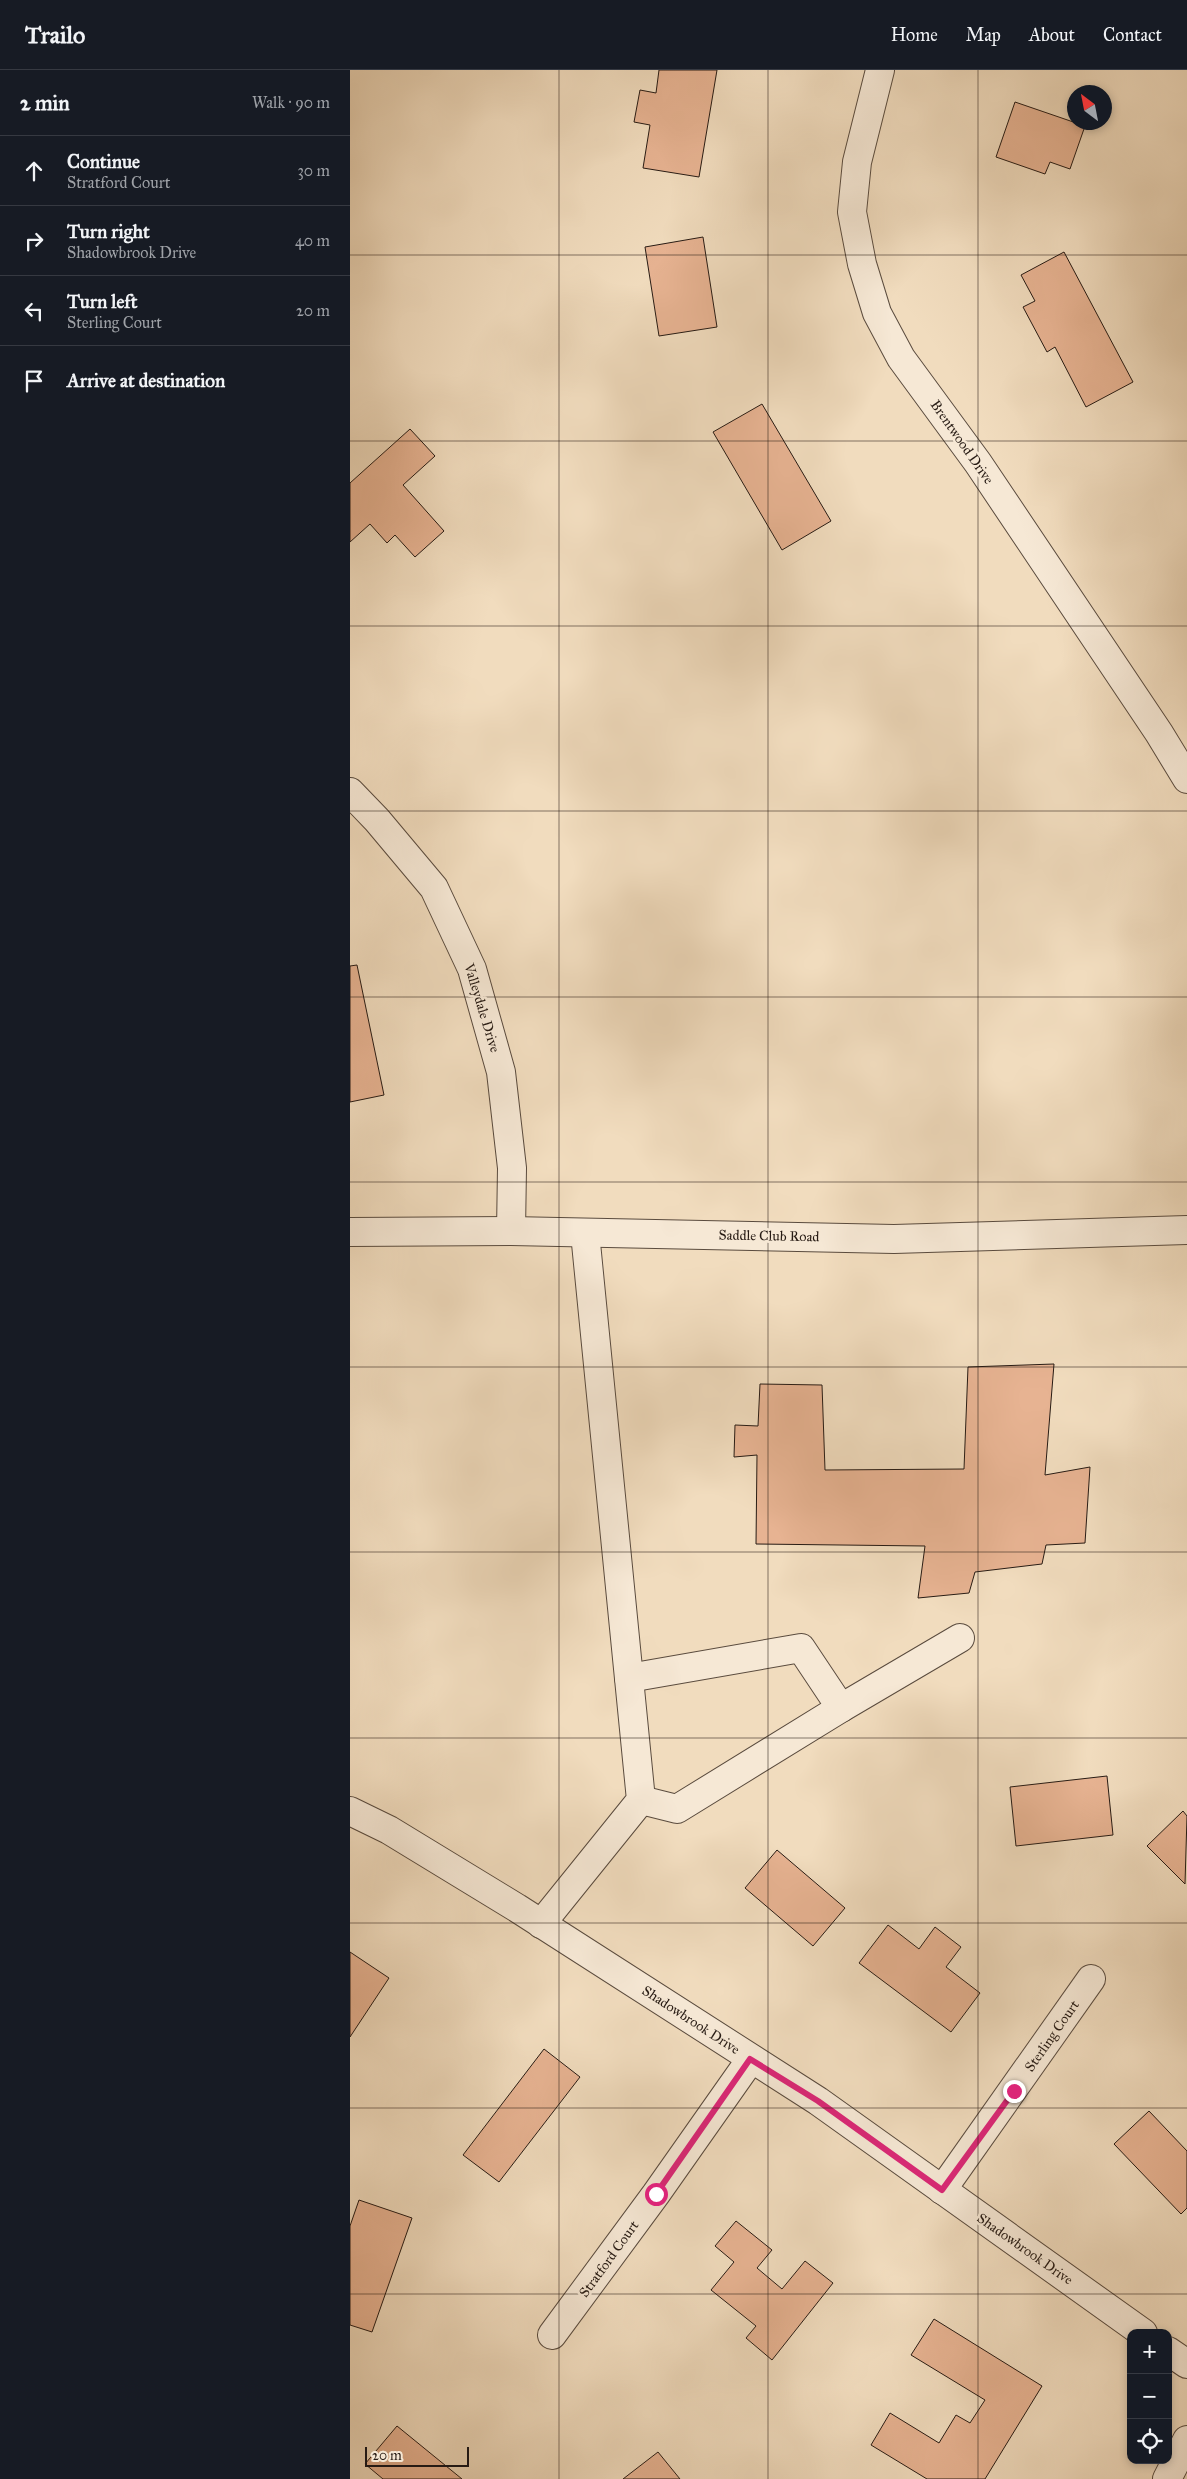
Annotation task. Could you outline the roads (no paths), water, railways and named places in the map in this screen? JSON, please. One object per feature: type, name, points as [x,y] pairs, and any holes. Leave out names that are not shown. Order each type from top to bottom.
[{"type":"street","name":"Brentwood Drive","points":[[880,70],[857,162],[852,212],[862,264],[877,313],[901,358],[978,463],[1160,733],[1187,778]]},
{"type":"street","name":"Valleydale Drive","points":[[350,792],[377,820],[434,888],[472,969],[501,1072],[512,1168],[511,1231]]},
{"type":"street","name":"Saddle Club Road","points":[[350,1232],[511,1231],[894,1239],[1187,1230]]},
{"type":"street","points":[[541,1924],[641,1800],[585,1233]]},
{"type":"street","points":[[641,1800],[677,1809],[841,1708],[960,1638]]},
{"type":"street","points":[[629,1678],[801,1648],[841,1708]]},
{"type":"street","name":"Shadowbrook Drive","points":[[350,1811],[389,1830],[541,1924],[818,2101],[1137,2329]]},
{"type":"street","name":"Sterling Court","points":[[942,2190],[1091,1979]]},
{"type":"street","name":"Stratford Court","points":[[552,2335],[656,2194],[750,2059]]},
{"type":"street","points":[[1172,2354],[1187,2364]]},
{"type":"street","points":[[1167,2479],[1187,2440]]}]
